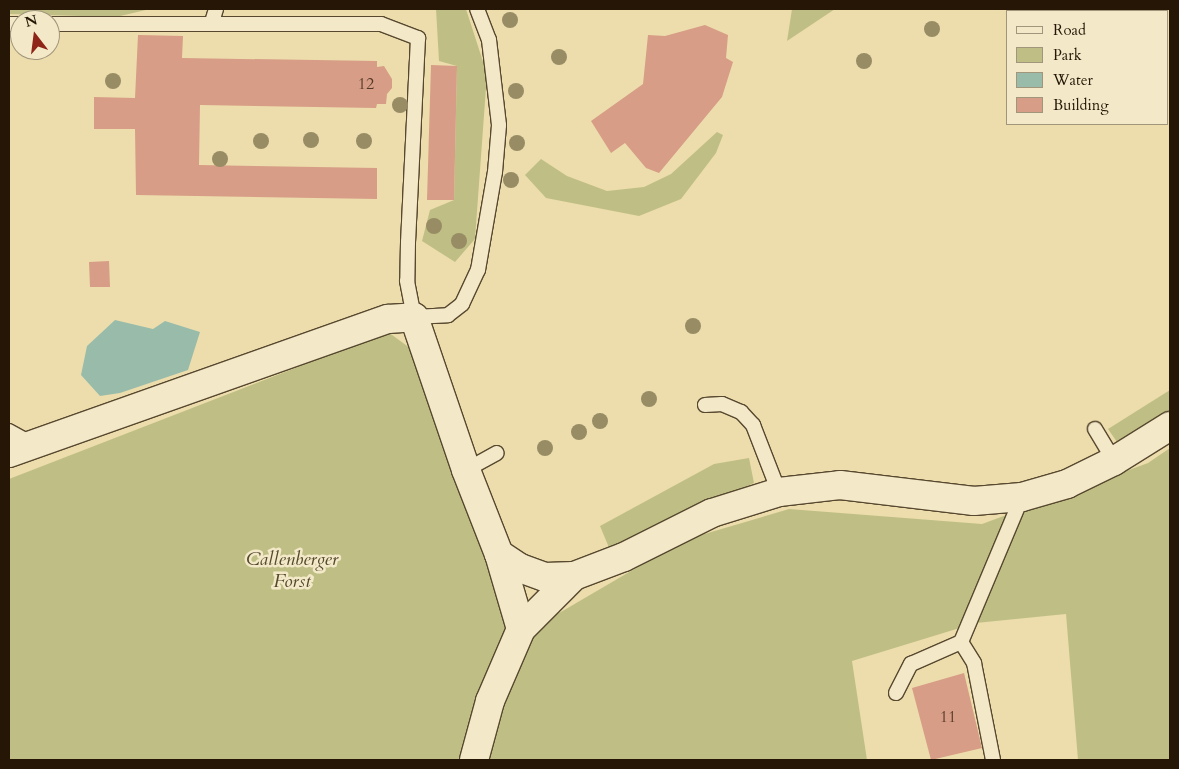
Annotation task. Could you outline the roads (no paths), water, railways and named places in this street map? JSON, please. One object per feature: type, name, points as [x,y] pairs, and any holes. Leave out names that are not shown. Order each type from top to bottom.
[{"type":"street","points":[[21,449],[388,319],[414,317],[466,470],[499,554],[521,629]]},
{"type":"street","points":[[499,554],[520,568],[544,576],[574,576],[624,557],[712,513],[779,492],[840,484],[974,501],[1022,497],[1066,484],[1114,461],[1170,426]]},
{"type":"street","points":[[474,760],[490,701],[521,629],[574,576]]},
{"type":"lane","points":[[60,23],[214,15],[381,24],[418,38],[407,281],[414,317],[448,315],[462,304],[478,270],[499,125],[489,40],[477,9]]},
{"type":"lane","points":[[705,405],[722,404],[741,412],[747,419],[779,492]]},
{"type":"lane","points":[[1095,429],[1114,461]]},
{"type":"lane","points":[[9,431],[21,449]]},
{"type":"lane","points":[[466,470],[497,453]]},
{"type":"lane","points":[[896,693],[911,664],[962,642],[1022,497]]},
{"type":"lane","points":[[962,642],[974,663],[993,760]]},
{"type":"water","points":[[115,320],[153,329],[165,321],[200,332],[188,370],[120,393],[100,396],[81,375],[87,346]]},
{"type":"park label","name":"Callenberger Forst","points":[[292,571]]}]
